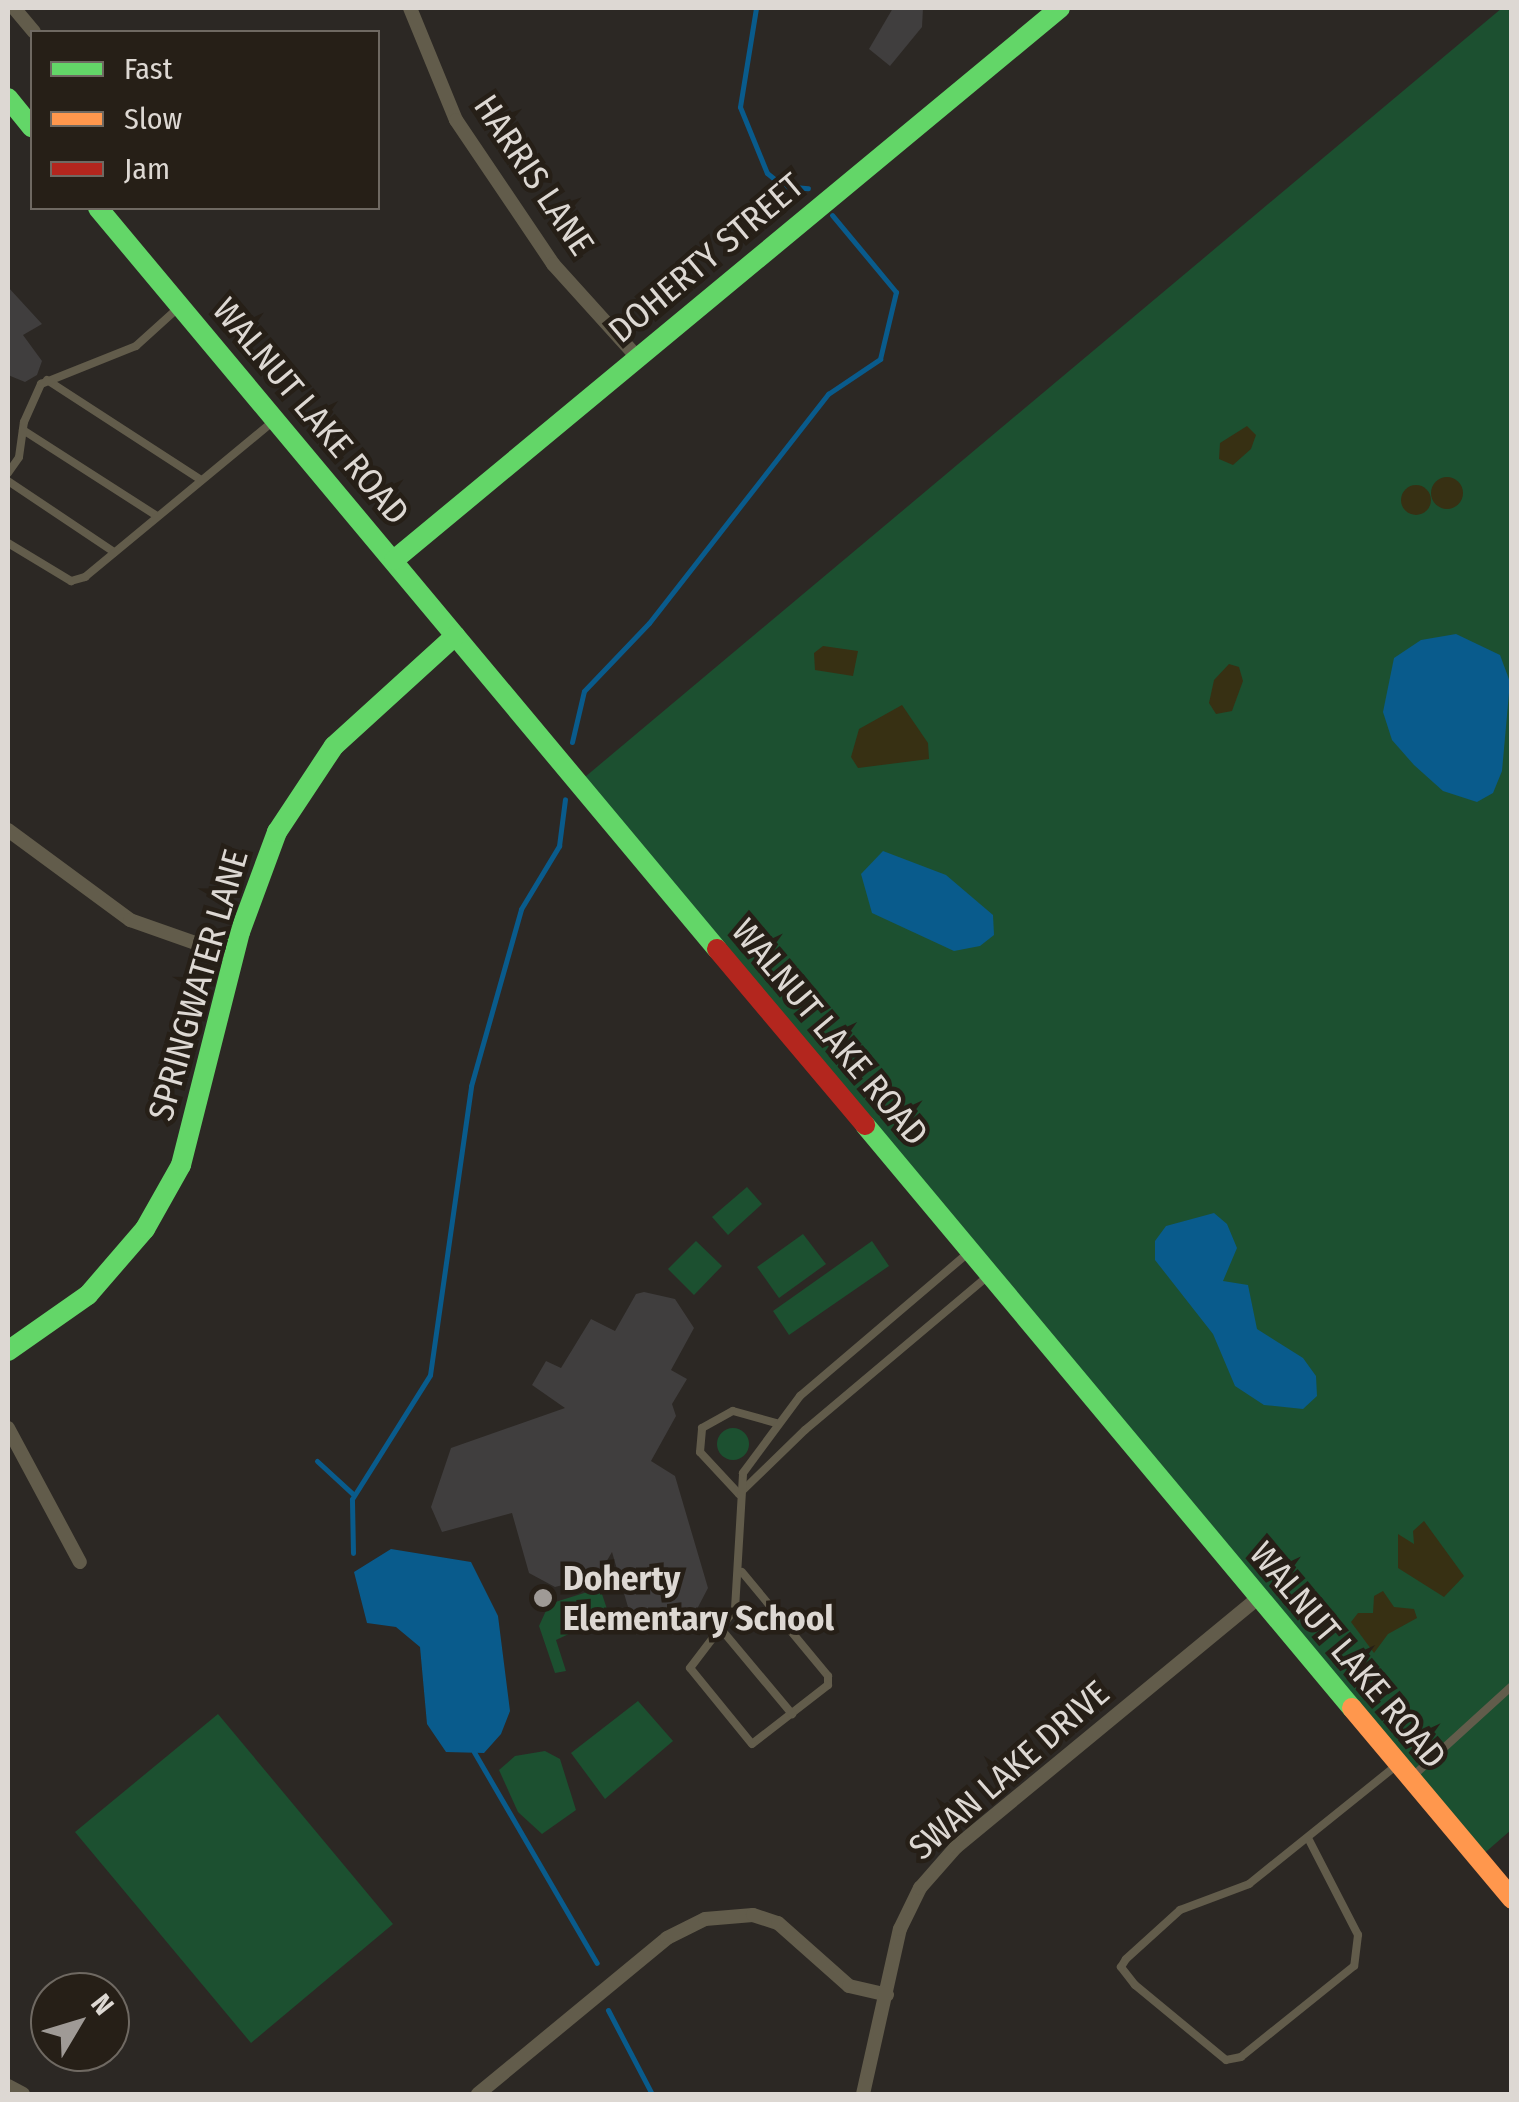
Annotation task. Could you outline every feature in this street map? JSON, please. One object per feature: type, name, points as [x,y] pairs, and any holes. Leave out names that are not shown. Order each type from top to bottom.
[{"type":"street","points":[[14,8],[32,30]]},
{"type":"street","name":"HARRIS LANE","points":[[410,8],[456,120],[553,264],[638,358]]},
{"type":"street","name":"DOHERTY STREET","points":[[394,560],[638,358],[1033,16],[1060,8]]},
{"type":"street","points":[[8,98],[30,126]]},
{"type":"street","name":"WALNUT LAKE ROAD","points":[[100,210],[992,1274],[1257,1599],[1512,1899]]},
{"type":"street","name":"SPRINGWATER LANE","points":[[8,1350],[88,1295],[145,1229],[181,1166],[235,957],[277,832],[334,746],[455,636]]},
{"type":"street","points":[[8,830],[130,920],[235,957]]},
{"type":"street","points":[[8,1428],[80,1562]]},
{"type":"street","name":"SWAN LAKE DRIVE","points":[[863,2094],[900,1929],[920,1888],[956,1848],[1257,1599]]},
{"type":"street","points":[[478,2094],[667,1938],[705,1919],[753,1914],[778,1923],[849,1986],[886,1995]]},
{"type":"street","points":[[8,2086],[23,2094]]},
{"type":"lane","points":[[8,472],[19,457],[30,402],[47,380],[136,346],[180,306]]},
{"type":"lane","points":[[47,380],[201,480]]},
{"type":"lane","points":[[8,543],[71,581],[114,552],[276,420]]},
{"type":"lane","points":[[23,430],[157,516]]},
{"type":"lane","points":[[8,481],[114,552]]},
{"type":"lane","points":[[742,1572],[828,1676],[828,1685],[762,1740],[748,1742],[690,1668],[735,1609],[742,1572],[738,1494],[743,1473],[776,1423],[972,1250]]},
{"type":"lane","points":[[738,1494],[804,1430],[992,1274]]},
{"type":"lane","points":[[738,1494],[700,1452],[702,1428],[709,1419],[732,1410],[776,1423]]},
{"type":"lane","points":[[721,1629],[792,1714]]},
{"type":"lane","points":[[1308,1838],[1358,1935],[1354,1966],[1305,2011],[1242,2057],[1226,2060],[1121,1968],[1180,1910],[1241,1889],[1308,1838],[1403,1772],[1512,1686]]},
{"type":"green space","points":[[1502,8],[1511,8],[1511,1830],[1480,1857],[579,782]]},
{"type":"green space","points":[[747,1187],[762,1204],[728,1235],[712,1217]]},
{"type":"green space","points":[[803,1234],[826,1264],[779,1298],[757,1267]]},
{"type":"green space","points":[[696,1241],[722,1266],[694,1295],[668,1269]]},
{"type":"green space","points":[[872,1241],[889,1266],[789,1335],[773,1311]]},
{"type":"green space","points":[[733,1428],[744,1433],[749,1444],[744,1455],[733,1460],[722,1455],[717,1444],[722,1433]]},
{"type":"green space","points":[[600,1588],[609,1615],[556,1640],[566,1671],[555,1673],[539,1626],[549,1604]]},
{"type":"green space","points":[[638,1701],[673,1741],[605,1799],[571,1753]]},
{"type":"green space","points":[[218,1714],[393,1924],[251,2043],[75,1832]]},
{"type":"green space","points":[[545,1751],[560,1759],[576,1810],[542,1834],[518,1812],[499,1770],[515,1756]]},
{"type":"sand","points":[[1247,426],[1256,435],[1251,449],[1233,465],[1219,459],[1220,443]]},
{"type":"sand","points":[[1447,477],[1458,482],[1463,493],[1458,504],[1447,509],[1436,504],[1431,493],[1436,482]]},
{"type":"sand","points":[[1416,485],[1430,494],[1431,500],[1422,514],[1416,515],[1402,506],[1401,500],[1410,486]]},
{"type":"sand","points":[[823,646],[858,651],[853,676],[815,670],[814,653]]},
{"type":"sand","points":[[1229,664],[1239,667],[1243,681],[1232,711],[1216,714],[1209,703],[1214,680]]},
{"type":"sand","points":[[902,705],[928,743],[929,759],[858,768],[851,757],[859,729]]},
{"type":"sand","points":[[1424,1521],[1464,1576],[1444,1597],[1398,1568],[1398,1534],[1414,1544],[1413,1531]]},
{"type":"sand","points":[[1383,1591],[1394,1607],[1414,1609],[1417,1618],[1388,1634],[1374,1653],[1351,1622],[1358,1613],[1373,1613],[1374,1596]]},
{"type":"water","points":[[1456,634],[1500,655],[1510,682],[1502,771],[1493,793],[1477,802],[1443,791],[1414,765],[1392,740],[1383,712],[1394,658],[1421,640]]},
{"type":"water","points":[[883,851],[946,875],[993,915],[994,935],[980,946],[954,951],[872,913],[861,874]]},
{"type":"water","points":[[1214,1213],[1227,1224],[1237,1248],[1223,1281],[1248,1285],[1257,1329],[1303,1358],[1316,1376],[1317,1396],[1303,1409],[1264,1405],[1235,1386],[1213,1334],[1155,1260],[1155,1241],[1166,1226]]},
{"type":"water","points":[[391,1549],[471,1562],[498,1616],[510,1711],[501,1734],[484,1753],[446,1752],[427,1724],[420,1647],[396,1627],[367,1623],[354,1572]]},
{"type":"building","points":[[893,8],[923,8],[922,27],[890,66],[869,49]]},
{"type":"building","points":[[8,287],[42,324],[23,335],[42,361],[37,375],[25,382],[8,375]]},
{"type":"building","points":[[644,1292],[675,1299],[694,1328],[671,1370],[687,1379],[672,1404],[676,1416],[651,1461],[675,1476],[708,1588],[697,1609],[651,1621],[628,1607],[612,1552],[598,1576],[555,1587],[529,1573],[512,1513],[442,1532],[431,1507],[451,1448],[565,1408],[532,1385],[546,1361],[561,1368],[591,1319],[615,1331],[636,1294]]},
{"type":"waterway","points":[[756,8],[740,107],[767,173],[783,186],[808,188]]},
{"type":"waterway","points":[[572,742],[584,691],[649,623],[828,394],[880,359],[896,292],[832,215]]},
{"type":"waterway","points":[[353,1553],[352,1499],[430,1375],[471,1086],[521,909],[559,846],[565,799]]},
{"type":"waterway","points":[[317,1461],[354,1495]]},
{"type":"waterway","points":[[474,1752],[597,1963]]},
{"type":"waterway","points":[[608,2010],[652,2094]]},
{"type":"traffic: fast","points":[[394,560],[1060,8]]},
{"type":"traffic: fast","points":[[8,98],[30,126]]},
{"type":"traffic: fast","points":[[100,210],[717,949]]},
{"type":"traffic: fast","points":[[8,1351],[88,1295],[145,1229],[181,1165],[240,932],[277,832],[334,746],[455,636]]},
{"type":"traffic: fast","points":[[865,1125],[1352,1708]]},
{"type":"traffic: slow","points":[[1352,1708],[1512,1899]]},
{"type":"traffic: jam","points":[[717,949],[865,1125]]},
{"type":"place","name":"Doherty Elementary School","points":[[543,1598]]}]
